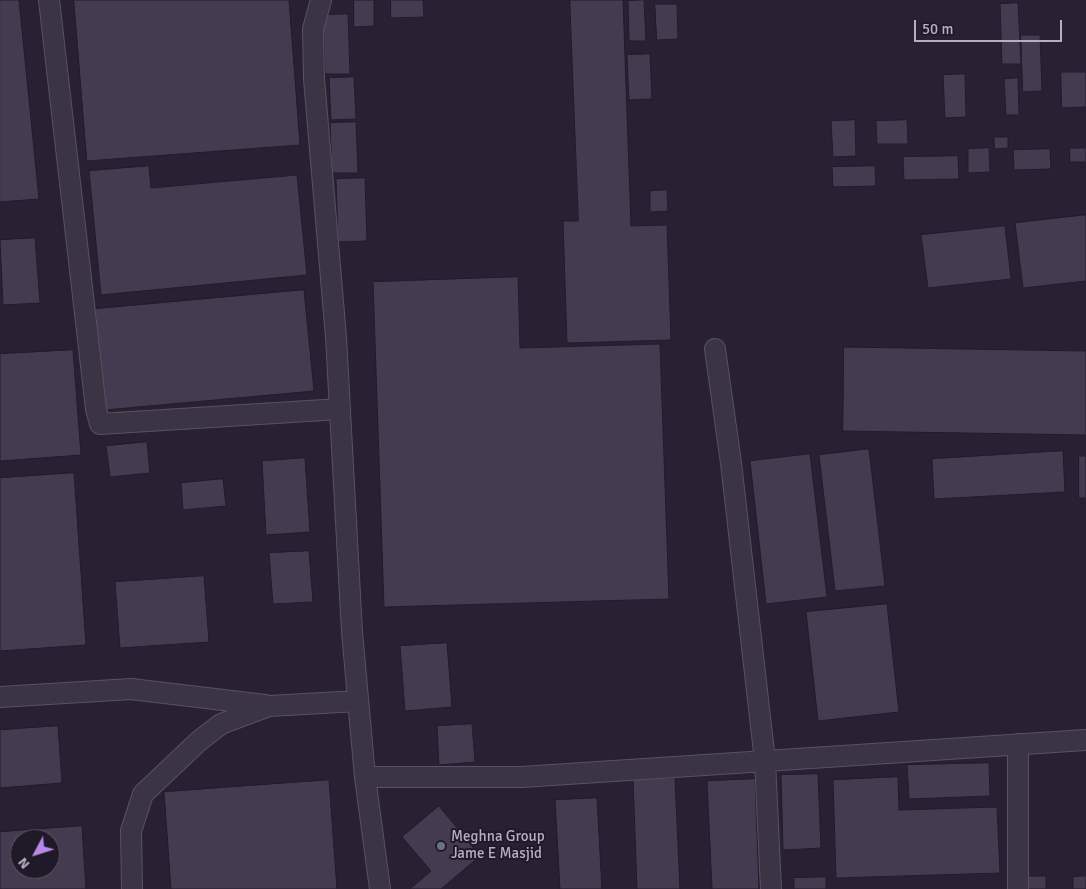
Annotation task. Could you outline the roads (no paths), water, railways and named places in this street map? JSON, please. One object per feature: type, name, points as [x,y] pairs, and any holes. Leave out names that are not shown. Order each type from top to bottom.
[{"type":"street","points":[[49,0],[96,409],[100,424],[340,409]]},
{"type":"street","points":[[321,0],[312,30],[314,79],[336,337],[358,701],[365,777],[380,889]]},
{"type":"street","points":[[715,349],[733,482],[765,761],[771,889]]},
{"type":"street","points":[[0,697],[131,689],[269,706],[358,701]]},
{"type":"street","points":[[132,889],[131,831],[143,794],[198,741],[220,724],[269,706]]},
{"type":"street","points":[[365,777],[522,777],[1086,740]]},
{"type":"street","points":[[1018,744],[1018,889]]},
{"type":"place","name":"Meghna Group Jame E Masjid","points":[[441,846]]}]
